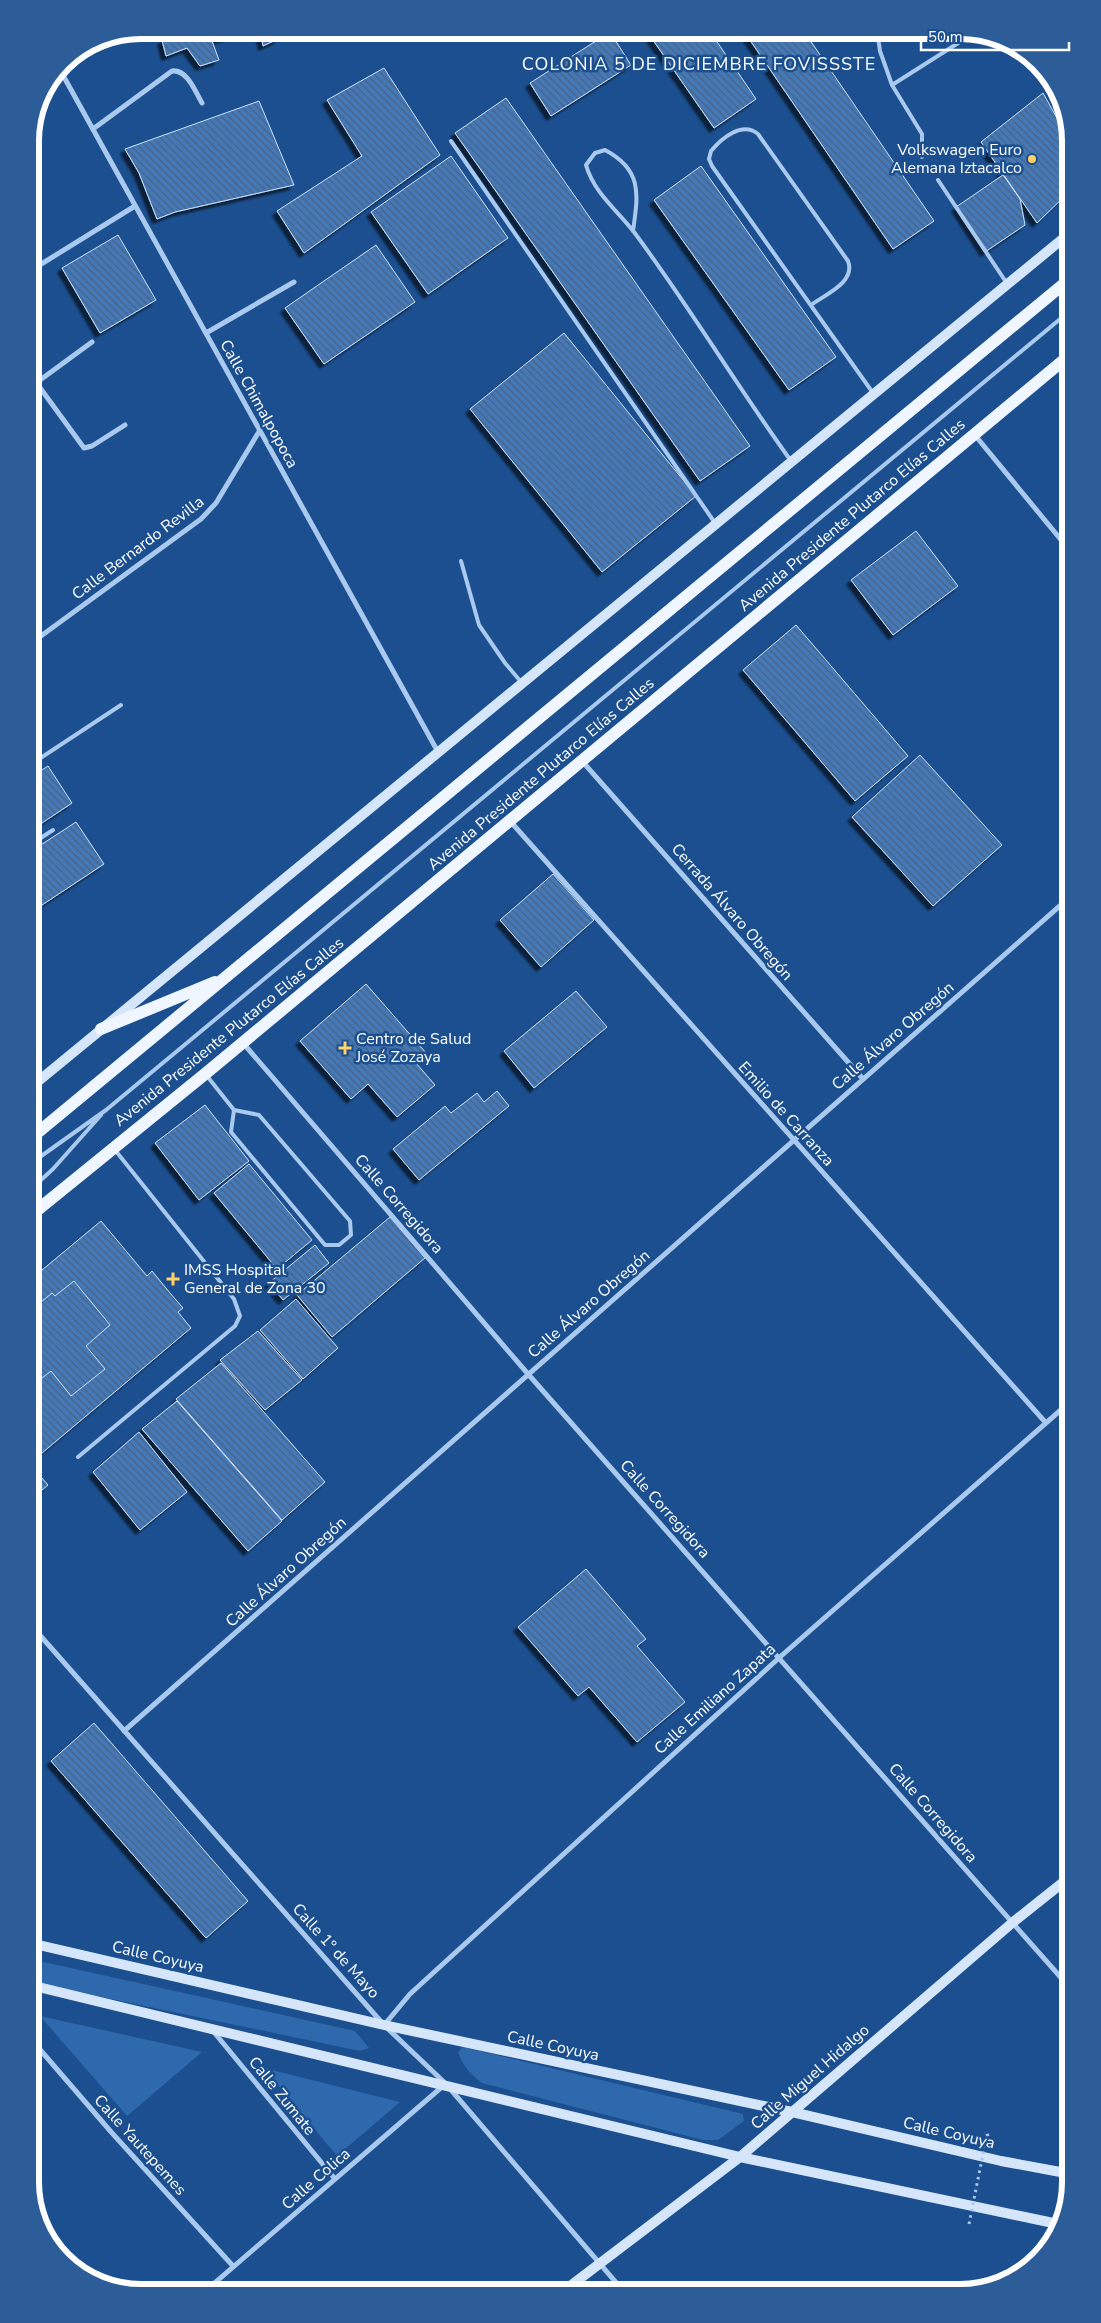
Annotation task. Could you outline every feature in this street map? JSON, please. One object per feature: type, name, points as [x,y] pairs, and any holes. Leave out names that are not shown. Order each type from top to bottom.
[{"type":"main road","points":[[39,1081],[1062,239]]},
{"type":"main road","points":[[39,1132],[1062,285]]},
{"type":"main road","name":"Avenida Presidente Plutarco Elías Calles","points":[[39,1209],[243,1043],[1062,361]]},
{"type":"main road","points":[[102,1029],[228,976]]},
{"type":"main road","name":"Calle Miguel Hidalgo","points":[[573,2284],[740,2157],[1012,1923],[1062,1883]]},
{"type":"main road","name":"Calle Coyuya","points":[[39,1945],[384,2025],[792,2112],[1002,2161],[1062,2172]]},
{"type":"main road","points":[[39,1987],[446,2084],[740,2157],[1054,2223]]},
{"type":"street","points":[[93,129],[172,71],[178,70],[184,74],[202,103]]},
{"type":"street","name":"Calle Chimalpopoca","points":[[63,75],[438,752]]},
{"type":"street","points":[[39,265],[135,206]]},
{"type":"street","points":[[206,333],[294,282]]},
{"type":"street","points":[[39,381],[92,342]]},
{"type":"street","points":[[39,387],[84,448],[92,446],[125,425]]},
{"type":"street","name":"Calle Bernardo Revilla","points":[[39,637],[201,519],[216,503],[260,430]]},
{"type":"street","points":[[974,434],[1062,541]]},
{"type":"street","name":"Cerrada Álvaro Obregón","points":[[582,761],[863,1079]]},
{"type":"street","name":"Emilio de Carranza","points":[[510,821],[1046,1423]]},
{"type":"street","name":"Calle Álvaro Obregón","points":[[124,1731],[1062,904]]},
{"type":"street","name":"Calle Corregidora","points":[[243,1043],[528,1374],[780,1657],[1062,1979]]},
{"type":"street","name":"Calle Emiliano Zapata","points":[[384,2025],[410,1994],[780,1657],[1062,1409]]},
{"type":"street","name":"Calle 1º de Mayo","points":[[39,1634],[384,2025],[446,2084],[617,2284]]},
{"type":"street","name":"Calle Zumate","points":[[211,2028],[335,2179]]},
{"type":"street","name":"Calle Yautepemes","points":[[39,2048],[112,2133],[233,2266]]},
{"type":"street","name":"Calle Colica","points":[[213,2284],[446,2084]]},
{"type":"lane","points":[[878,39],[880,51],[892,85],[922,134],[922,157]]},
{"type":"lane","points":[[892,85],[965,39]]},
{"type":"lane","points":[[811,305],[845,281],[850,275],[851,268],[848,261],[758,134],[752,129],[744,128],[737,130],[710,152],[709,159],[712,166],[873,394]]},
{"type":"lane","points":[[451,140],[715,523]]},
{"type":"lane","points":[[633,231],[638,196],[636,182],[617,156],[606,150],[594,153],[586,165],[589,178],[633,231],[791,461]]},
{"type":"lane","points":[[938,180],[1007,284]]},
{"type":"lane","points":[[39,1158],[106,1110],[1062,317]]},
{"type":"lane","points":[[461,561],[479,625],[505,663],[522,683]]},
{"type":"lane","points":[[39,759],[121,706]]},
{"type":"lane","points":[[39,839],[53,830]]},
{"type":"lane","points":[[205,1074],[234,1110],[259,1115],[350,1222],[351,1235],[339,1246],[325,1245],[231,1132],[234,1110]]},
{"type":"lane","points":[[39,1181],[106,1110]]},
{"type":"lane","points":[[78,1457],[235,1326],[240,1316],[234,1299],[113,1148]]},
{"type":"path","points":[[969,2224],[987,2134]]},
{"type":"shaded area","points":[[39,1961],[355,2031],[369,2048],[360,2051],[39,1984]]},
{"type":"shaded area","points":[[40,2016],[202,2052],[127,2116]]},
{"type":"shaded area","points":[[463,2047],[743,2114],[744,2121],[718,2140],[703,2140],[482,2083],[470,2073],[462,2061],[458,2052]]},
{"type":"shaded area","points":[[264,2068],[400,2102],[337,2156]]},
{"type":"building","points":[[219,39],[212,41],[219,60],[200,66],[187,48],[166,56],[162,40]]},
{"type":"building","points":[[262,39],[278,39],[263,46]]},
{"type":"building","points":[[599,39],[614,39],[631,65],[551,116],[530,83]]},
{"type":"building","points":[[652,39],[715,39],[756,99],[714,128]]},
{"type":"building","points":[[749,39],[809,39],[934,221],[893,249]]},
{"type":"building","points":[[384,68],[440,155],[304,253],[277,211],[362,156],[327,100]]},
{"type":"building","name":"Volkswagen Euro Alemana Iztacalco","points":[[1043,93],[1060,124],[1062,199],[1037,223],[981,142]]},
{"type":"building","points":[[506,98],[750,446],[700,481],[455,133]]},
{"type":"building","points":[[259,101],[294,185],[175,212],[157,219],[139,173],[125,149]]},
{"type":"building","points":[[451,156],[508,238],[428,294],[371,212]]},
{"type":"building","points":[[701,166],[836,357],[789,390],[654,200]]},
{"type":"building","name":"Volkswagen Euro Alemana Iztacalco","points":[[1003,175],[1020,199],[1025,225],[985,252],[956,207]]},
{"type":"building","points":[[118,235],[156,300],[100,333],[62,268]]},
{"type":"building","points":[[376,245],[415,302],[324,364],[285,308]]},
{"type":"building","points":[[564,333],[696,496],[602,572],[470,409]]},
{"type":"building","points":[[916,531],[958,586],[893,635],[851,580]]},
{"type":"building","points":[[796,625],[908,756],[855,801],[743,670]]},
{"type":"building","points":[[920,755],[1002,845],[933,906],[852,817]]},
{"type":"building","points":[[48,766],[72,803],[39,825],[39,772]]},
{"type":"building","points":[[76,822],[104,864],[39,907],[39,846]]},
{"type":"building","points":[[553,874],[594,920],[541,967],[500,920]]},
{"type":"building","points":[[366,984],[427,1054],[416,1063],[435,1085],[397,1117],[368,1084],[351,1099],[300,1041]]},
{"type":"building","points":[[576,991],[607,1027],[534,1088],[504,1051]]},
{"type":"building","points":[[497,1091],[509,1106],[419,1180],[393,1149],[445,1106],[451,1113],[477,1093],[484,1102]]},
{"type":"building","points":[[205,1105],[249,1161],[199,1200],[155,1143]]},
{"type":"building","points":[[249,1164],[312,1240],[277,1269],[214,1193]]},
{"type":"building","points":[[390,1217],[425,1258],[332,1337],[297,1295]]},
{"type":"building","points":[[101,1221],[147,1276],[152,1271],[183,1308],[178,1312],[191,1328],[39,1455],[39,1273]]},
{"type":"building","points":[[315,1245],[329,1263],[283,1300],[269,1283]]},
{"type":"building","points":[[74,1281],[110,1325],[86,1346],[105,1369],[71,1396],[51,1371],[39,1380],[39,1304],[52,1293],[55,1296]]},
{"type":"building","points":[[296,1299],[338,1348],[303,1379],[260,1330]]},
{"type":"building","points":[[258,1331],[302,1380],[265,1410],[220,1360]]},
{"type":"building","points":[[221,1363],[325,1482],[282,1520],[176,1399]]},
{"type":"building","points":[[177,1401],[282,1521],[248,1551],[142,1429]]},
{"type":"building","points":[[139,1432],[187,1492],[140,1530],[93,1472]]},
{"type":"building","points":[[39,1474],[48,1485],[39,1492]]},
{"type":"building","points":[[586,1569],[646,1639],[637,1646],[685,1702],[637,1742],[589,1687],[578,1696],[518,1627]]},
{"type":"building","points":[[94,1723],[248,1901],[206,1938],[51,1761]]},
{"type":"place","name":"Volkswagen Euro Alemana Iztacalco","points":[[1032,159]]},
{"type":"place","name":"Centro de Salud José Zozaya","points":[[345,1048]]},
{"type":"place","name":"IMSS Hospital General de Zona 30","points":[[173,1279]]},
{"type":"district","name":"COLONIA 5 DE DICIEMBRE FOVISSSTE","points":[[699,64]]}]
